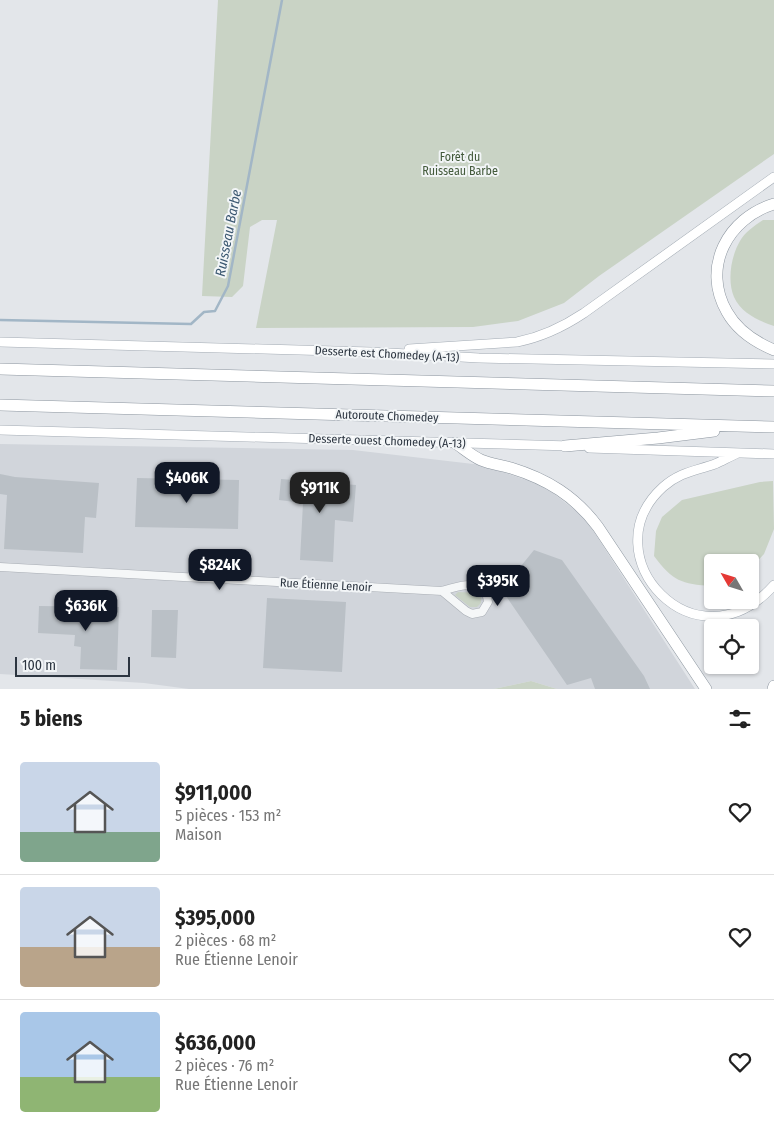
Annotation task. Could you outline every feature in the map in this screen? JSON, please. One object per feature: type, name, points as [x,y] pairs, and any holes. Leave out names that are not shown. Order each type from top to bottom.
[{"type":"highway","points":[[774,204],[752,213],[733,230],[718,261],[717,278],[722,302],[731,318],[752,338],[774,350]]},
{"type":"highway","points":[[0,369],[774,391]]},
{"type":"highway","name":"Autoroute Chomedey","points":[[0,405],[774,427]]},
{"type":"highway","points":[[565,446],[658,438],[748,426]]},
{"type":"highway","points":[[455,443],[481,460],[538,477],[563,491],[584,509],[617,555],[706,689]]},
{"type":"main road","points":[[371,352],[517,342],[554,331],[584,313],[774,176]]},
{"type":"main road","name":"Desserte est Chomedey (A-13)","points":[[0,342],[371,352],[479,358],[774,364]]},
{"type":"main road","name":"Desserte ouest Chomedey (A-13)","points":[[0,430],[565,446],[621,450],[774,454]]},
{"type":"main road","points":[[736,453],[715,464],[683,474],[659,491],[650,504],[641,525],[639,546],[641,561],[650,581],[660,594],[680,609],[697,615],[713,617],[736,613],[756,602],[774,585]]},
{"type":"street","name":"Rue Étienne Lenoir","points":[[0,567],[442,591],[456,587],[476,585],[486,591],[488,602],[482,612],[472,614],[442,591]]},
{"type":"shaded area","points":[[0,444],[353,450],[482,465],[544,486],[585,518],[695,689],[557,689],[531,681],[494,689],[189,689],[144,683],[0,674]]},
{"type":"green space","name":"Forêt du Ruisseau Barbe","points":[[218,0],[774,0],[774,154],[599,276],[564,303],[518,321],[473,327],[256,328],[277,220],[262,220],[250,227],[243,286],[232,297],[202,296]]},
{"type":"green space","points":[[763,220],[774,220],[774,326],[757,319],[741,308],[734,297],[730,276],[732,261],[742,238]]},
{"type":"green space","points":[[773,481],[774,529],[764,554],[759,559],[759,554],[704,554],[704,585],[678,580],[654,556],[656,531],[662,517],[682,500],[760,482]]},
{"type":"green space","points":[[458,592],[478,593],[481,597],[481,603],[477,607],[470,607],[455,595]]},
{"type":"green space","points":[[531,681],[557,689],[494,689]]},
{"type":"building","points":[[0,474],[15,477],[99,483],[96,518],[85,517],[83,553],[4,549],[7,495],[0,494]]},
{"type":"building","points":[[137,478],[239,480],[238,529],[135,527]]},
{"type":"building","points":[[281,479],[356,485],[353,522],[335,520],[333,562],[300,560],[303,503],[279,500]]},
{"type":"building","points":[[534,550],[562,560],[644,676],[650,689],[595,689],[591,678],[567,685],[506,596],[510,594],[504,587]]},
{"type":"building","points":[[267,598],[346,602],[342,672],[263,668]]},
{"type":"building","points":[[39,606],[119,607],[117,670],[80,669],[81,647],[74,646],[75,635],[38,633]]},
{"type":"building","points":[[152,610],[178,610],[176,658],[151,657]]},
{"type":"waterway","name":"Ruisseau Barbe","points":[[0,320],[191,324],[204,312],[215,311],[228,286],[282,0]]}]
